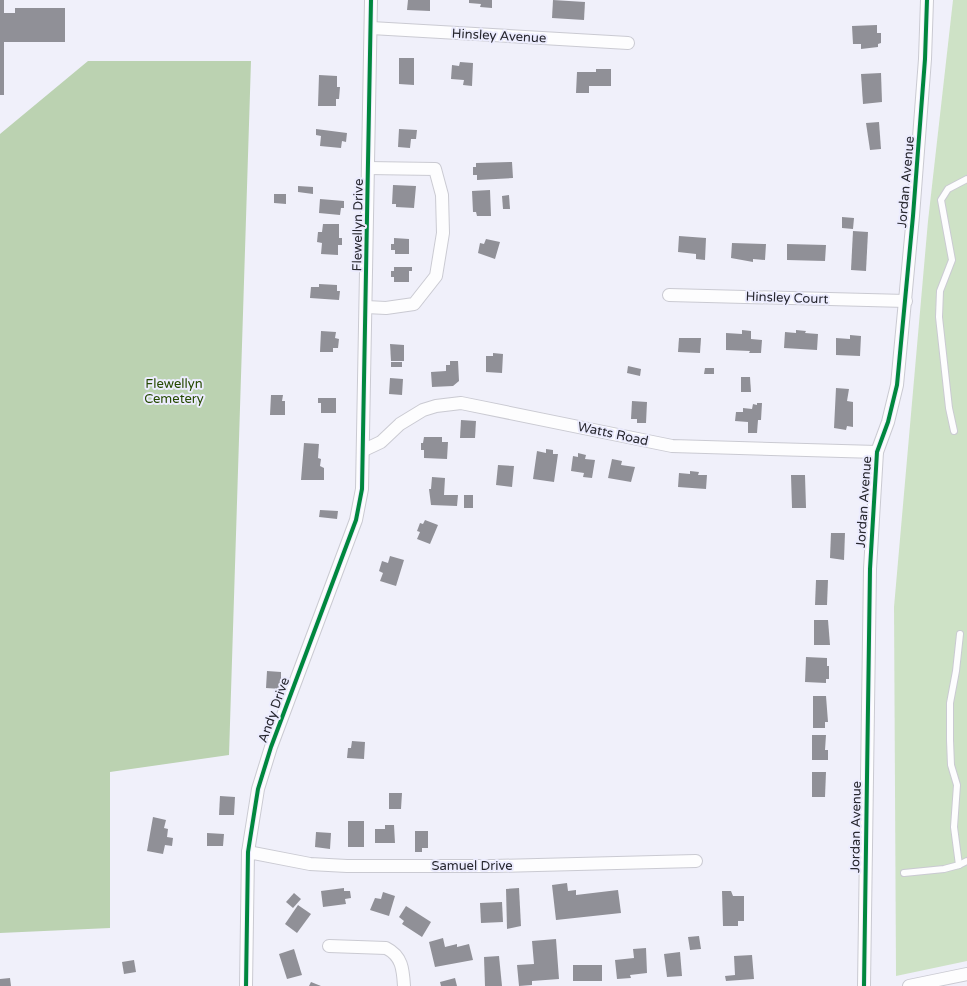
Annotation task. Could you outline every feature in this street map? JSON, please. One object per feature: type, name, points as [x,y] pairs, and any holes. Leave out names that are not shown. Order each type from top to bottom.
[{"type":"street","name":"Flewellyn Drive","points":[[364,450],[371,0]]},
{"type":"street","name":"Jordan Avenue","points":[[864,986],[870,577],[877,452],[888,422],[897,385],[906,302],[925,59],[927,0]]},
{"type":"street","name":"Hinsley Avenue","points":[[371,28],[628,43]]},
{"type":"street","points":[[366,307],[386,308],[414,304],[436,276],[443,233],[442,196],[435,169],[368,168]]},
{"type":"street","name":"Hinsley Court","points":[[669,295],[906,302]]},
{"type":"street","name":"Watts Road","points":[[364,450],[381,442],[400,424],[423,410],[436,406],[461,403],[672,446],[877,452]]},
{"type":"street","name":"Andy Drive","points":[[246,986],[248,852],[258,790],[271,747],[356,520],[362,489],[364,450]]},
{"type":"street","name":"Samuel Drive","points":[[248,852],[310,864],[347,866],[494,866],[696,861]]},
{"type":"street","points":[[329,946],[386,948],[393,952],[403,966],[404,986]]},
{"type":"street","points":[[909,986],[967,974]]},
{"type":"lane","points":[[954,431],[949,408],[938,317],[940,291],[952,260],[941,200],[948,189],[967,179]]},
{"type":"lane","points":[[959,865],[954,827],[957,786],[950,756],[950,703],[958,661],[960,634]]},
{"type":"lane","points":[[904,873],[944,869],[967,862]]},
{"type":"green space","points":[[953,0],[967,0],[967,961],[896,976],[894,607],[928,221]]},
{"type":"green space","name":"Flewellyn Cemetery","points":[[88,61],[251,61],[229,755],[110,772],[110,928],[0,933],[0,134]]},
{"type":"building","points":[[0,0],[4,0],[4,13],[15,13],[15,8],[65,8],[65,42],[4,42],[4,95],[0,95]]},
{"type":"building","points":[[408,0],[430,0],[430,11],[407,10]]},
{"type":"building","points":[[469,0],[492,0],[492,8],[480,7],[481,4],[469,3]]},
{"type":"building","points":[[553,0],[585,2],[584,20],[552,18]]},
{"type":"building","points":[[877,25],[877,33],[881,33],[881,43],[878,44],[878,47],[861,49],[861,44],[853,44],[852,26]]},
{"type":"building","points":[[399,58],[414,58],[414,85],[399,84]]},
{"type":"building","points":[[460,62],[473,63],[472,86],[463,85],[464,80],[451,79],[452,65],[459,66]]},
{"type":"building","points":[[596,69],[611,69],[611,86],[589,86],[589,93],[576,93],[577,72],[596,72]]},
{"type":"building","points":[[881,73],[882,102],[863,104],[861,74]]},
{"type":"building","points":[[319,75],[337,76],[337,87],[340,87],[339,99],[336,99],[336,106],[318,106]]},
{"type":"building","points":[[879,122],[881,149],[870,150],[866,123]]},
{"type":"building","points":[[316,129],[347,133],[346,142],[342,141],[341,148],[320,146],[321,136],[316,135]]},
{"type":"building","points":[[399,129],[417,130],[416,139],[411,139],[410,148],[398,147]]},
{"type":"building","points":[[512,162],[513,178],[477,180],[477,175],[473,175],[473,167],[476,167],[476,163]]},
{"type":"building","points":[[393,185],[416,186],[414,208],[396,207],[396,204],[392,204]]},
{"type":"building","points":[[298,186],[313,187],[313,194],[298,192]]},
{"type":"building","points":[[490,190],[491,216],[477,216],[476,212],[473,212],[472,191]]},
{"type":"building","points":[[274,194],[286,194],[286,204],[274,203]]},
{"type":"building","points":[[509,195],[510,209],[503,209],[502,196]]},
{"type":"building","points":[[320,199],[344,201],[344,208],[341,208],[340,215],[319,213]]},
{"type":"building","points":[[842,217],[854,218],[853,229],[842,228]]},
{"type":"building","points":[[323,224],[339,224],[339,238],[342,238],[342,245],[338,245],[338,255],[321,254],[322,243],[317,242],[318,232],[322,232]]},
{"type":"building","points":[[853,231],[868,232],[866,271],[851,270]]},
{"type":"building","points":[[679,236],[706,238],[705,260],[696,259],[696,254],[678,252]]},
{"type":"building","points":[[394,238],[409,239],[409,254],[395,254],[395,250],[391,250],[391,244],[394,244]]},
{"type":"building","points":[[486,239],[500,242],[495,259],[478,253],[480,243],[484,244]]},
{"type":"building","points":[[732,243],[766,244],[765,260],[753,259],[753,262],[731,258]]},
{"type":"building","points":[[787,244],[826,245],[825,261],[787,260]]},
{"type":"building","points":[[394,267],[412,267],[412,271],[409,271],[409,282],[394,282],[394,277],[391,277],[391,271],[394,271]]},
{"type":"building","points":[[319,284],[337,285],[337,291],[340,291],[339,300],[310,298],[311,287],[319,287]]},
{"type":"building","points":[[742,330],[751,331],[751,339],[762,340],[761,353],[726,350],[726,333],[742,334]]},
{"type":"building","points":[[796,330],[806,331],[805,333],[818,334],[817,350],[784,348],[785,332],[796,333]]},
{"type":"building","points":[[321,331],[336,332],[335,338],[339,339],[338,348],[333,348],[333,352],[320,352]]},
{"type":"building","points":[[850,335],[861,336],[860,356],[836,355],[836,338],[850,339]]},
{"type":"building","points":[[679,338],[701,338],[700,353],[678,352]]},
{"type":"building","points":[[390,344],[404,345],[404,361],[391,361]]},
{"type":"building","points":[[493,353],[503,354],[502,373],[486,372],[486,356],[493,356]]},
{"type":"building","points":[[450,361],[458,361],[459,381],[453,386],[432,387],[431,372],[446,371],[446,365],[450,365]]},
{"type":"building","points":[[391,362],[402,362],[402,367],[391,367]]},
{"type":"building","points":[[628,366],[641,369],[640,376],[627,373]]},
{"type":"building","points":[[705,368],[714,368],[714,374],[704,374]]},
{"type":"building","points":[[741,377],[750,377],[751,392],[741,392]]},
{"type":"building","points":[[390,378],[403,379],[402,395],[389,394]]},
{"type":"building","points":[[836,388],[849,389],[847,401],[853,402],[853,427],[847,426],[846,430],[834,428]]},
{"type":"building","points":[[271,395],[283,395],[282,401],[285,401],[285,415],[270,415]]},
{"type":"building","points":[[318,398],[336,398],[336,413],[321,413],[321,403],[318,403]]},
{"type":"building","points":[[632,401],[647,402],[646,423],[637,423],[637,419],[631,419]]},
{"type":"building","points":[[757,403],[762,403],[761,420],[758,420],[757,433],[748,433],[748,422],[735,421],[736,412],[743,412],[743,408],[752,409],[753,404],[757,405]]},
{"type":"building","points":[[461,420],[476,421],[475,438],[460,438]]},
{"type":"building","points":[[424,437],[442,437],[442,442],[448,442],[447,459],[424,458],[424,450],[421,450],[421,443],[423,443]]},
{"type":"building","points":[[304,443],[319,444],[318,458],[321,459],[320,466],[324,468],[324,480],[301,480]]},
{"type":"building","points":[[546,449],[553,450],[553,454],[558,454],[554,482],[533,479],[537,451],[546,453]]},
{"type":"building","points":[[578,453],[586,455],[585,459],[595,460],[592,478],[583,477],[584,473],[571,471],[573,456],[578,457]]},
{"type":"building","points":[[612,459],[622,461],[621,465],[635,467],[631,482],[608,478]]},
{"type":"building","points":[[498,465],[514,466],[512,487],[496,485]]},
{"type":"building","points":[[690,471],[699,472],[698,475],[707,475],[706,489],[678,487],[679,473],[690,474]]},
{"type":"building","points":[[791,475],[805,475],[806,508],[792,508]]},
{"type":"building","points":[[432,477],[445,478],[444,495],[458,495],[457,506],[431,505],[429,489],[431,489]]},
{"type":"building","points":[[464,495],[473,495],[473,508],[464,508]]},
{"type":"building","points":[[320,510],[338,511],[337,519],[319,517]]},
{"type":"building","points":[[425,520],[438,525],[430,544],[417,539],[420,532],[417,531],[420,523],[423,524]]},
{"type":"building","points":[[831,533],[845,533],[844,560],[830,558]]},
{"type":"building","points":[[390,556],[404,560],[396,586],[380,581],[383,573],[379,571],[382,561],[388,563]]},
{"type":"building","points":[[816,580],[828,580],[827,605],[815,605]]},
{"type":"building","points":[[814,620],[828,620],[830,645],[814,645]]},
{"type":"building","points":[[806,657],[827,658],[827,666],[829,666],[829,679],[826,679],[826,683],[805,682]]},
{"type":"building","points":[[267,671],[281,672],[283,687],[281,687],[281,689],[266,688]]},
{"type":"building","points":[[813,696],[826,696],[828,722],[825,722],[825,728],[813,728]]},
{"type":"building","points":[[812,735],[826,735],[825,750],[828,750],[828,760],[812,760]]},
{"type":"building","points":[[352,741],[365,742],[364,759],[347,758],[348,748],[351,748]]},
{"type":"building","points":[[812,772],[826,772],[825,797],[812,797]]},
{"type":"building","points":[[389,793],[402,793],[401,809],[389,809]]},
{"type":"building","points":[[220,796],[235,797],[234,815],[219,815]]},
{"type":"building","points":[[153,817],[166,820],[164,828],[168,829],[167,837],[173,838],[172,846],[165,845],[163,854],[147,851]]},
{"type":"building","points":[[348,821],[364,821],[364,847],[348,847]]},
{"type":"building","points":[[385,825],[394,825],[395,843],[375,843],[375,829],[385,829]]},
{"type":"building","points":[[415,831],[428,831],[428,848],[422,848],[422,852],[415,852]]},
{"type":"building","points":[[316,832],[331,833],[330,849],[315,847]]},
{"type":"building","points":[[207,833],[224,834],[223,846],[207,846]]},
{"type":"building","points":[[567,883],[568,891],[576,890],[576,895],[618,890],[621,913],[556,920],[552,885]]},
{"type":"building","points":[[344,888],[344,891],[350,891],[351,898],[345,899],[346,904],[323,907],[321,891]]},
{"type":"building","points":[[519,888],[521,926],[507,929],[506,889]]},
{"type":"building","points":[[722,891],[731,891],[733,896],[744,896],[744,921],[738,921],[738,926],[723,926]]},
{"type":"building","points":[[383,892],[395,896],[389,916],[370,910],[375,898],[381,899]]},
{"type":"building","points":[[294,893],[301,899],[293,908],[286,902]]},
{"type":"building","points":[[502,902],[503,922],[481,923],[480,903]]},
{"type":"building","points":[[298,905],[311,914],[297,933],[285,924]]},
{"type":"building","points":[[406,906],[431,922],[422,937],[402,924],[404,921],[399,917]]},
{"type":"building","points":[[699,936],[701,949],[690,950],[688,937]]},
{"type":"building","points":[[443,938],[445,947],[457,944],[457,947],[469,944],[473,960],[435,967],[429,942]]},
{"type":"building","points":[[556,939],[559,979],[532,981],[532,985],[519,986],[517,965],[534,964],[532,941]]},
{"type":"building","points":[[646,948],[647,973],[630,975],[631,978],[617,979],[615,960],[634,958],[633,949]]},
{"type":"building","points":[[294,949],[302,975],[287,979],[279,954]]},
{"type":"building","points":[[680,952],[682,976],[667,977],[664,954]]},
{"type":"building","points":[[752,955],[754,979],[726,981],[725,976],[735,975],[734,956]]},
{"type":"building","points":[[499,956],[502,986],[485,986],[484,957]]},
{"type":"building","points":[[134,960],[136,972],[124,974],[122,962]]},
{"type":"building","points":[[573,965],[602,965],[602,981],[573,981]]},
{"type":"building","points":[[10,978],[11,986],[0,986],[0,979]]},
{"type":"building","points":[[455,978],[457,986],[441,986],[440,982]]},
{"type":"building","points":[[311,982],[321,986],[309,986]]},
{"type":"cycle path","points":[[246,986],[248,852],[258,789],[271,747],[356,520],[362,489],[371,0]]},
{"type":"cycle path","points":[[864,986],[870,569],[877,452],[888,422],[897,385],[913,216],[925,59],[927,0]]}]
